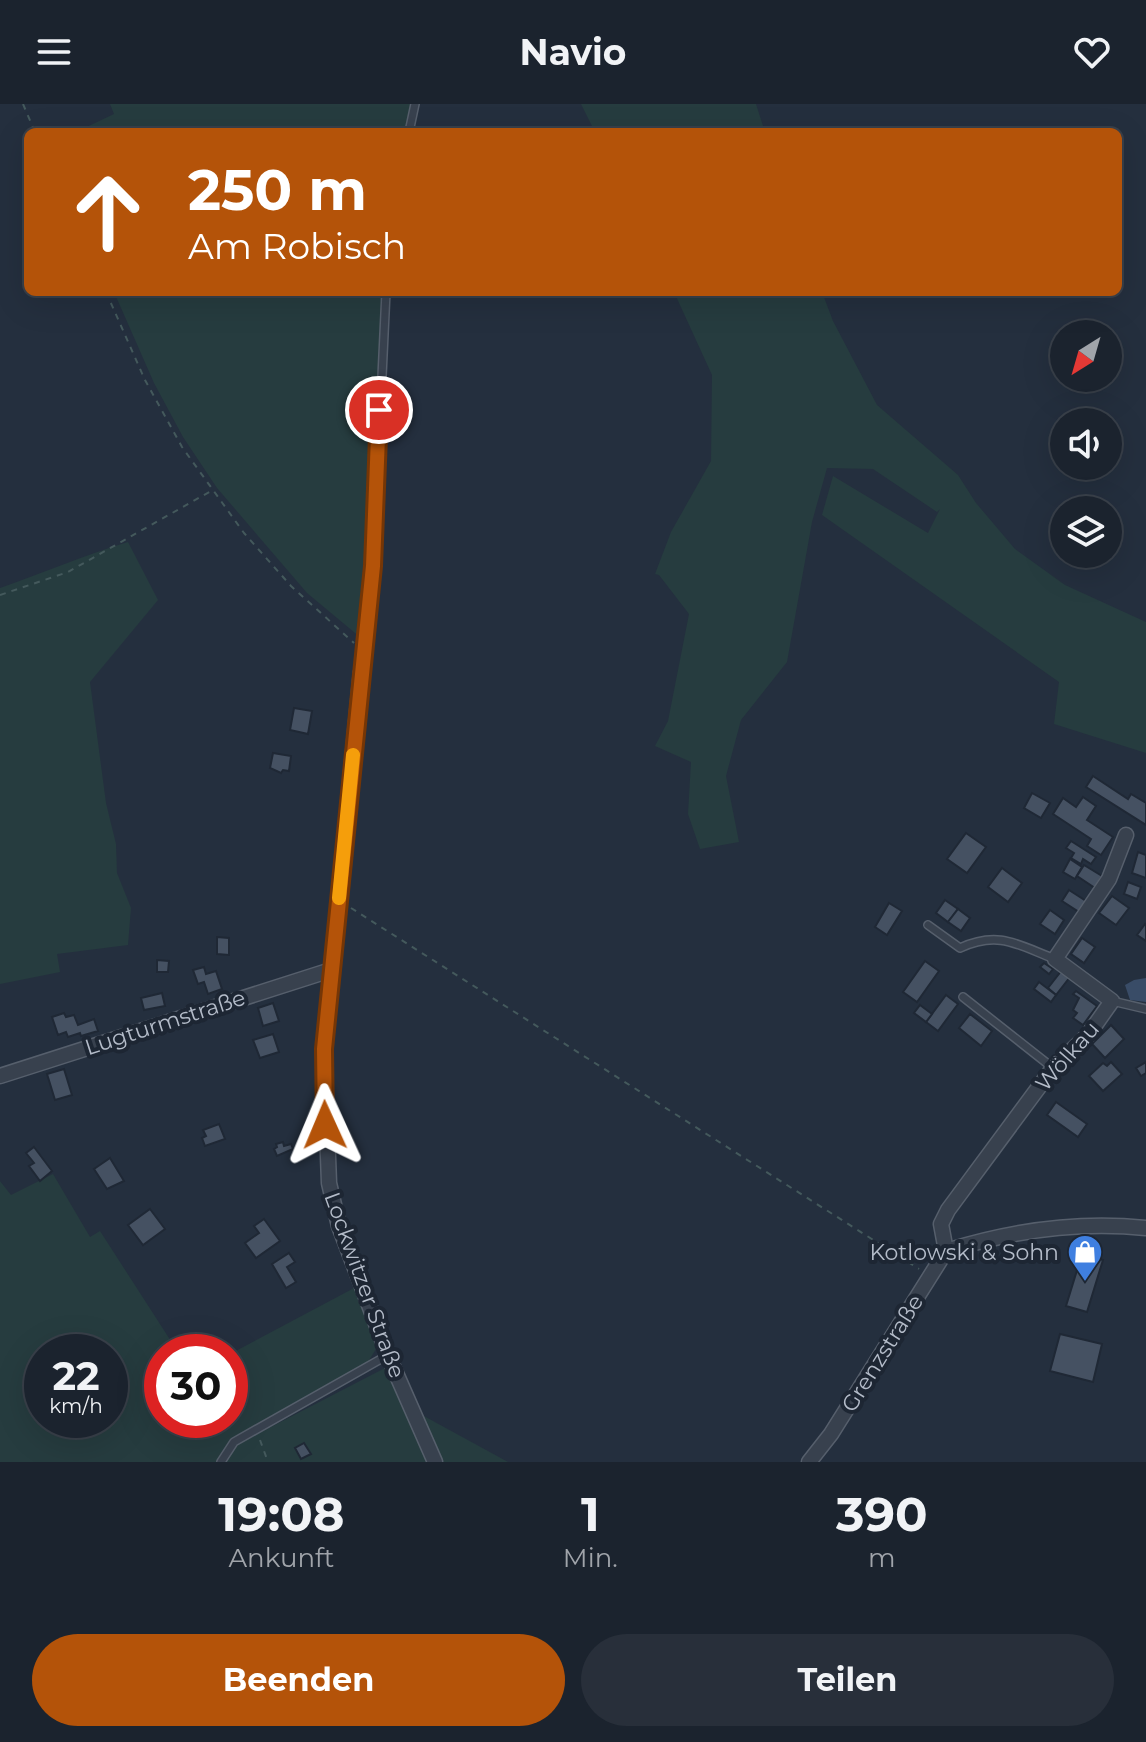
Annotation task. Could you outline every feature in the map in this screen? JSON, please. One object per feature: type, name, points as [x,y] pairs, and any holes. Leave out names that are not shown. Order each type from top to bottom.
[{"type":"street","name":"Lockwitzer Straße","points":[[361,672],[324,1049],[329,1183],[339,1226],[388,1355],[435,1462]]},
{"type":"street","points":[[1055,959],[1109,879],[1126,835]]},
{"type":"street","name":"Wölkau","points":[[946,1251],[941,1224],[948,1210],[1053,1068],[1088,1035],[1112,1001],[1055,959]]},
{"type":"street","name":"Lugturmstraße","points":[[0,1076],[331,970]]},
{"type":"street","points":[[946,1251],[986,1239],[1048,1229],[1123,1225],[1146,1228]]},
{"type":"street","name":"Grenzstraße","points":[[809,1462],[831,1434],[946,1251]]},
{"type":"lane","points":[[410,128],[415,104]]},
{"type":"lane","points":[[361,672],[373,566],[386,296]]},
{"type":"lane","points":[[928,925],[960,948],[980,939],[1004,940],[1055,959]]},
{"type":"lane","points":[[963,997],[1053,1068]]},
{"type":"lane","points":[[1112,1001],[1146,1009]]},
{"type":"lane","points":[[221,1462],[234,1442],[255,1428],[388,1355]]},
{"type":"path","points":[[23,104],[33,128]]},
{"type":"path","points":[[108,296],[152,393],[182,447],[212,490],[244,533],[291,586],[363,650]]},
{"type":"path","points":[[0,595],[68,572],[212,490]]},
{"type":"path","points":[[339,903],[359,911],[930,1276]]},
{"type":"path","points":[[255,1428],[268,1462]]},
{"type":"green space","points":[[110,104],[413,104],[409,128],[84,128],[114,114]]},
{"type":"green space","points":[[581,104],[756,104],[764,128],[593,128]]},
{"type":"green space","points":[[116,296],[383,296],[361,638],[307,593],[217,488],[183,437],[154,383]]},
{"type":"green space","points":[[676,296],[824,296],[833,321],[877,405],[958,475],[976,503],[1015,549],[1065,585],[1146,622],[1146,753],[1054,724],[1059,682],[822,515],[833,476],[928,533],[940,509],[937,512],[873,469],[827,468],[812,522],[787,662],[741,720],[726,776],[739,842],[700,849],[688,814],[691,762],[655,746],[668,721],[689,614],[659,575],[655,574],[671,532],[711,461],[712,375]]},
{"type":"green space","points":[[128,542],[158,600],[90,682],[106,803],[116,844],[117,873],[131,908],[128,945],[57,954],[60,972],[0,984],[0,588]]},
{"type":"green space","points":[[53,1174],[90,1237],[100,1231],[166,1334],[144,1334],[144,1438],[234,1438],[218,1462],[0,1462],[0,1181],[11,1195]]},
{"type":"green space","points":[[356,1287],[379,1344],[368,1362],[248,1430],[248,1344]]},
{"type":"green space","points":[[385,1368],[394,1373],[430,1462],[225,1462],[238,1444]]},
{"type":"green space","points":[[422,1415],[508,1462],[441,1462]]},
{"type":"water","points":[[1146,978],[1146,1002],[1130,1000],[1125,985]]},
{"type":"building","points":[[294,708],[312,711],[308,734],[290,730]]},
{"type":"building","points":[[273,753],[291,756],[289,771],[283,770],[281,773],[270,768]]},
{"type":"building","points":[[1093,776],[1128,799],[1131,794],[1146,803],[1146,825],[1086,787]]},
{"type":"building","points":[[1032,793],[1050,803],[1041,818],[1024,808]]},
{"type":"building","points":[[1083,797],[1096,806],[1087,820],[1113,837],[1101,855],[1087,846],[1091,839],[1053,814],[1063,798],[1076,807]]},
{"type":"building","points":[[966,833],[986,847],[967,873],[947,859]]},
{"type":"building","points":[[1071,841],[1096,857],[1091,864],[1083,859],[1081,864],[1071,858],[1074,853],[1066,848]]},
{"type":"building","points":[[1138,852],[1146,855],[1146,878],[1132,873]]},
{"type":"building","points":[[1070,859],[1082,867],[1075,879],[1063,872]]},
{"type":"building","points":[[1084,865],[1102,876],[1095,888],[1077,876]]},
{"type":"building","points":[[1002,868],[1022,883],[1008,902],[988,887]]},
{"type":"building","points":[[1128,882],[1141,887],[1137,899],[1124,894]]},
{"type":"building","points":[[1069,890],[1086,901],[1079,912],[1062,901]]},
{"type":"building","points":[[1112,896],[1129,908],[1116,925],[1099,913]]},
{"type":"building","points":[[945,900],[958,909],[948,922],[936,913]]},
{"type":"building","points":[[889,903],[902,911],[887,935],[875,927]]},
{"type":"building","points":[[958,909],[970,918],[961,931],[948,922]]},
{"type":"building","points":[[1050,910],[1064,920],[1055,934],[1040,924]]},
{"type":"building","points":[[1146,925],[1146,941],[1137,935]]},
{"type":"building","points":[[217,937],[229,938],[229,955],[217,954]]},
{"type":"building","points":[[1082,938],[1095,947],[1084,963],[1071,954]]},
{"type":"building","points":[[157,960],[169,961],[168,972],[157,972]]},
{"type":"building","points":[[925,961],[939,971],[917,1002],[903,992]]},
{"type":"building","points":[[1044,963],[1053,969],[1049,974],[1040,967]]},
{"type":"building","points":[[204,967],[206,974],[216,971],[222,989],[208,994],[204,982],[198,984],[193,970]]},
{"type":"building","points":[[1062,970],[1070,977],[1056,995],[1048,988]]},
{"type":"building","points":[[1039,982],[1056,995],[1051,1002],[1034,989]]},
{"type":"building","points":[[1076,991],[1097,1006],[1083,1025],[1073,1018],[1079,998],[1073,994]]},
{"type":"building","points":[[162,993],[165,1006],[144,1010],[141,998]]},
{"type":"building","points":[[946,995],[958,1004],[938,1031],[926,1022]]},
{"type":"building","points":[[273,1003],[279,1021],[263,1026],[258,1008]]},
{"type":"building","points":[[920,1005],[932,1014],[926,1022],[914,1013]]},
{"type":"building","points":[[64,1013],[66,1017],[74,1015],[78,1025],[94,1019],[98,1031],[81,1036],[80,1033],[68,1037],[66,1032],[58,1035],[52,1017]]},
{"type":"building","points":[[970,1014],[992,1031],[981,1046],[959,1028]]},
{"type":"building","points":[[1111,1025],[1124,1039],[1105,1058],[1092,1044]]},
{"type":"building","points":[[273,1034],[279,1052],[260,1058],[253,1040]]},
{"type":"building","points":[[1111,1062],[1122,1074],[1103,1091],[1089,1076],[1103,1063],[1107,1066]]},
{"type":"building","points":[[1146,1062],[1146,1073],[1141,1076],[1136,1068]]},
{"type":"building","points":[[64,1069],[72,1095],[55,1100],[47,1074]]},
{"type":"building","points":[[1056,1102],[1087,1124],[1078,1137],[1047,1115]]},
{"type":"building","points":[[219,1124],[225,1139],[205,1146],[203,1130]]},
{"type":"building","points":[[283,1142],[284,1146],[291,1144],[293,1149],[277,1156],[274,1149],[276,1144]]},
{"type":"building","points":[[34,1147],[52,1171],[40,1181],[29,1166],[34,1163],[26,1153]]},
{"type":"building","points":[[110,1158],[124,1181],[107,1189],[94,1169]]},
{"type":"building","points":[[150,1209],[165,1229],[143,1245],[128,1225]]},
{"type":"building","points":[[264,1219],[280,1241],[256,1258],[245,1243],[259,1233],[254,1226]]},
{"type":"building","points":[[289,1253],[295,1262],[287,1267],[296,1282],[286,1288],[272,1264]]},
{"type":"building","name":"Kotlowski & Sohn","points":[[1082,1254],[1103,1260],[1087,1312],[1066,1306]]},
{"type":"building","points":[[1060,1334],[1102,1344],[1093,1382],[1050,1371]]},
{"type":"building","points":[[304,1443],[311,1454],[301,1459],[295,1448]]},
{"type":"slow traffic","points":[[339,898],[353,755]]},
{"type":"place","name":"Kotlowski & Sohn","points":[[1085,1283]]},
{"type":"route","points":[[325,1125],[324,1049],[373,566],[379,410]]}]
